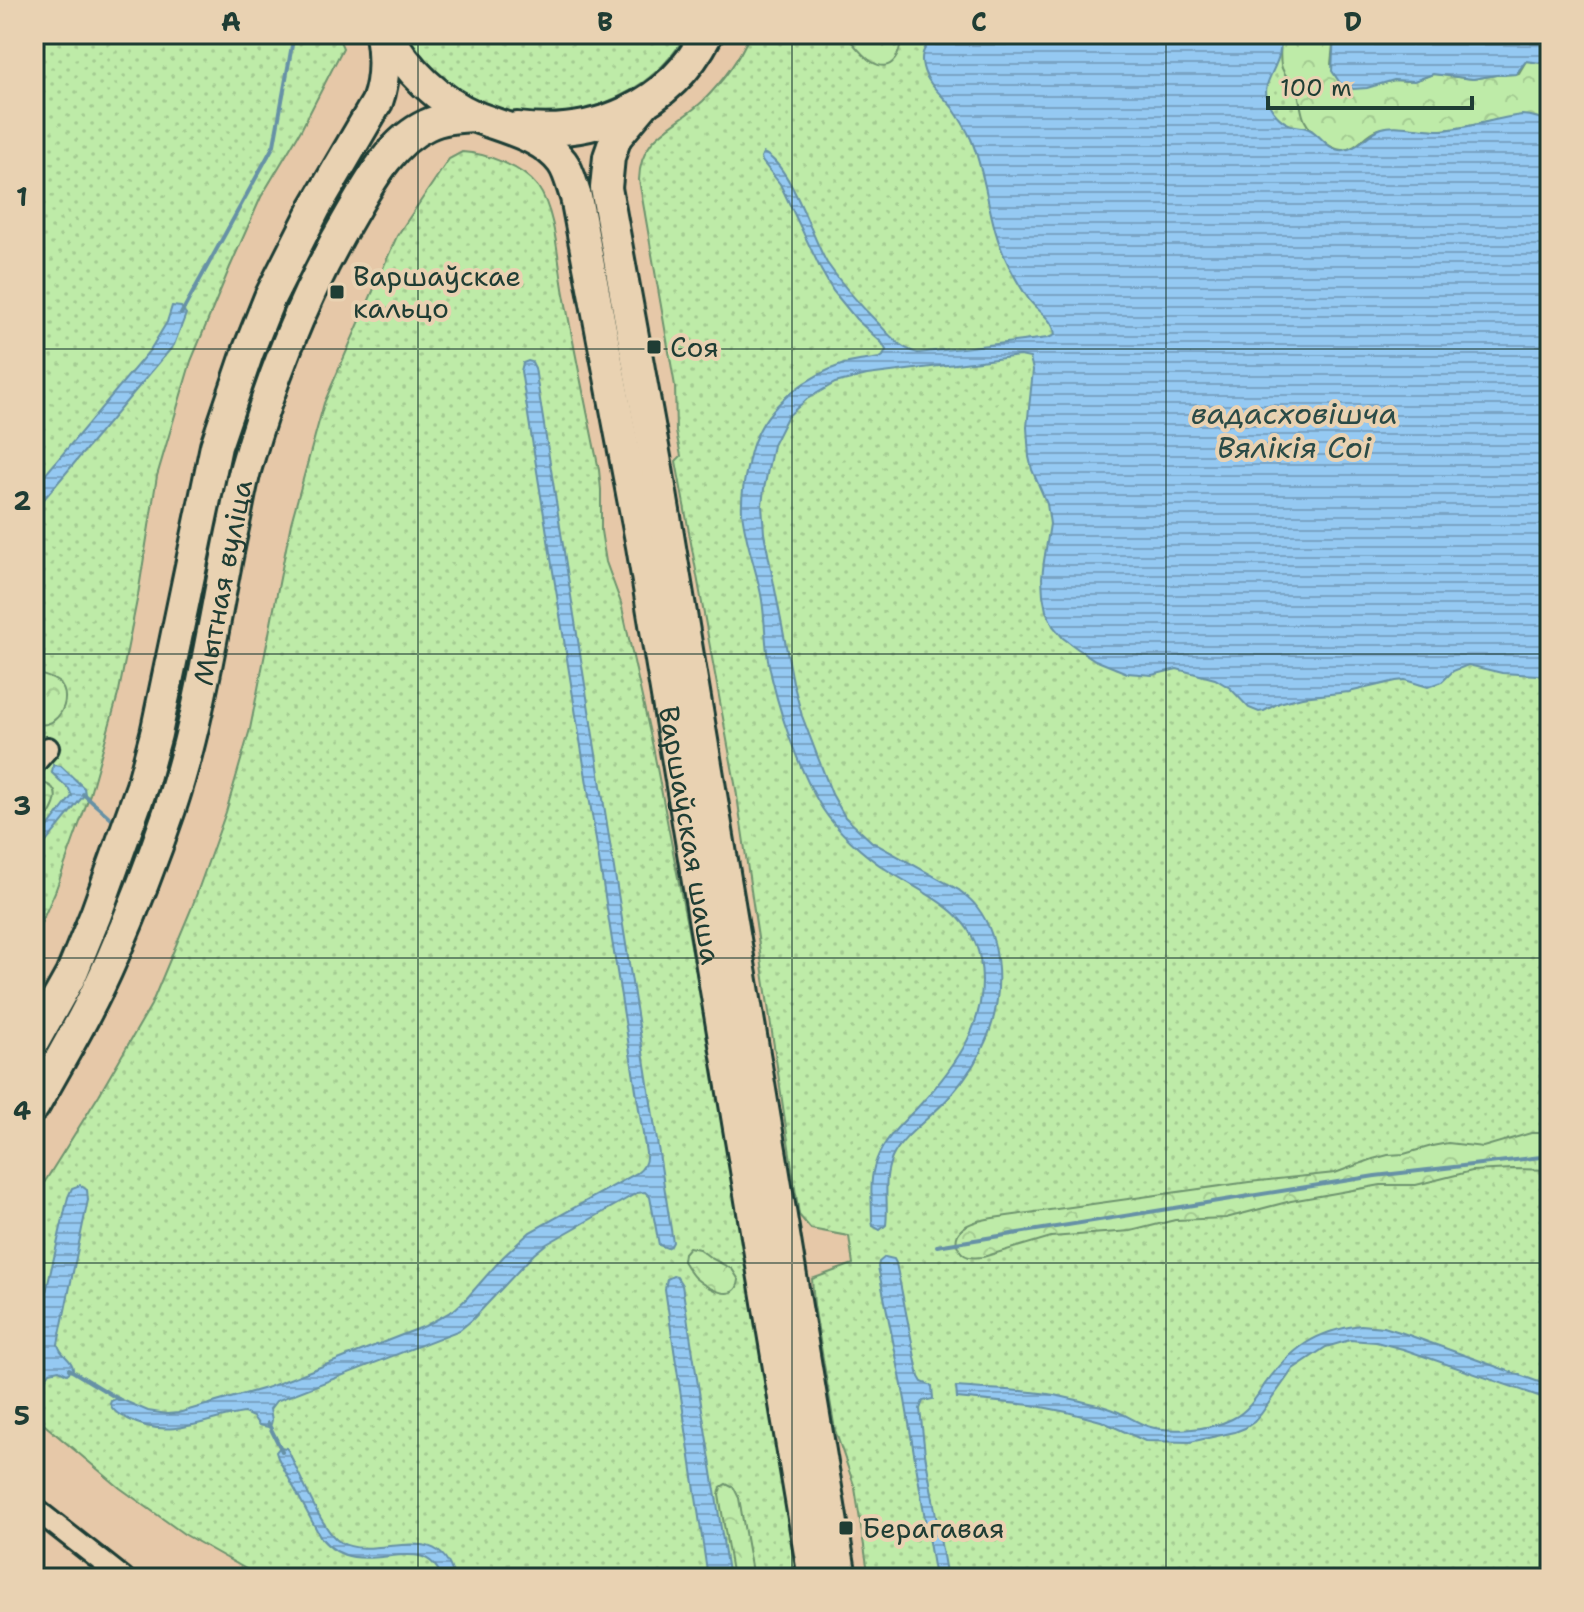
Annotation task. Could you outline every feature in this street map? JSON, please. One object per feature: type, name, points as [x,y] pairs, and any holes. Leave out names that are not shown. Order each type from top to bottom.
[{"type":"highway","name":"Мытная вуліца","points":[[34,1041],[71,975],[142,786],[156,734],[216,446],[248,352],[270,297],[300,236],[377,102],[384,73],[381,34]]},
{"type":"highway","name":"Варшаўская шаша","points":[[388,34],[417,76],[443,98],[474,116],[542,144],[563,163],[576,197],[642,546],[814,1578]]},
{"type":"highway","name":"Варшаўская шаша","points":[[707,34],[699,51],[674,81],[643,105],[616,137],[609,157],[606,188],[656,463],[841,1578]]},
{"type":"highway","name":"Варшаўская шаша","points":[[507,127],[542,131],[577,129],[611,120],[643,105]]},
{"type":"highway","name":"Мытная вуліца","points":[[34,1106],[113,957],[170,808],[192,731],[246,468],[273,383],[314,284],[367,187],[397,147],[428,124],[474,116]]},
{"type":"street","points":[[34,1508],[123,1578]]},
{"type":"green space","points":[[34,34],[337,34],[343,48],[301,130],[261,197],[191,361],[157,476],[119,691],[90,794],[55,892],[34,939]]},
{"type":"green space","points":[[404,34],[686,34],[667,60],[643,82],[616,98],[585,109],[553,114],[521,113],[489,105],[460,91],[429,66]]},
{"type":"green space","points":[[750,34],[1550,34],[1550,1578],[869,1578],[855,1488],[835,1430],[812,1279],[853,1264],[849,1236],[811,1229],[799,1215],[736,789],[676,461],[681,456],[676,432],[675,386],[639,180],[645,152],[652,142],[703,101],[724,78]]},
{"type":"green space","points":[[845,34],[900,34],[898,54],[886,66],[872,62]]},
{"type":"green space","points":[[1279,34],[1334,34],[1331,64],[1381,84],[1420,79],[1433,74],[1473,79],[1516,74],[1526,61],[1550,64],[1550,121],[1509,118],[1441,130],[1386,127],[1374,131],[1353,147],[1337,149],[1321,139],[1305,121],[1297,91],[1282,69]]},
{"type":"green space","points":[[462,152],[493,158],[523,173],[538,187],[553,224],[599,470],[601,531],[606,562],[621,603],[653,747],[726,1129],[801,1578],[262,1578],[184,1534],[120,1488],[34,1416],[34,1199],[151,1005],[192,907],[226,812],[250,729],[291,523],[324,403],[397,236],[449,159]]},
{"type":"green space","points":[[34,673],[58,682],[64,693],[61,712],[47,724],[34,724]]},
{"type":"green space","points":[[34,784],[49,785],[56,797],[50,813],[34,835]]},
{"type":"green space","points":[[1531,1133],[1550,1133],[1550,1170],[1472,1171],[1416,1185],[1381,1185],[1291,1201],[1226,1218],[1175,1220],[1131,1231],[1051,1237],[983,1257],[965,1255],[959,1250],[957,1242],[958,1234],[964,1227],[989,1219],[1249,1182],[1335,1173],[1373,1159],[1432,1146],[1448,1143],[1483,1147]]},
{"type":"green space","points":[[689,1247],[699,1249],[732,1269],[739,1280],[737,1288],[733,1292],[720,1292],[695,1278],[683,1261]]},
{"type":"green space","points":[[726,1484],[734,1488],[739,1498],[753,1578],[733,1578],[719,1495],[721,1487]]},
{"type":"water","name":"вадасховішча Вялікія Соі","points":[[934,34],[1279,34],[1280,53],[1266,91],[1270,107],[1283,121],[1309,129],[1339,150],[1351,148],[1376,130],[1388,127],[1443,130],[1522,115],[1550,121],[1550,678],[1502,673],[1468,665],[1428,687],[1405,680],[1396,681],[1349,692],[1302,697],[1259,712],[1249,708],[1230,688],[1215,679],[1177,669],[1152,675],[1127,673],[1095,660],[1063,638],[1046,611],[1042,578],[1050,524],[1047,504],[1029,457],[1027,427],[1033,370],[1030,358],[1020,356],[867,375],[835,383],[807,399],[787,417],[773,445],[762,505],[764,533],[802,716],[832,794],[845,817],[872,842],[959,890],[973,902],[992,937],[998,971],[992,1023],[976,1061],[951,1095],[903,1141],[892,1158],[886,1183],[886,1225],[880,1230],[873,1226],[872,1221],[872,1183],[876,1161],[888,1139],[945,1076],[967,1041],[980,1002],[980,959],[975,942],[956,916],[860,850],[828,816],[813,792],[782,717],[772,678],[762,600],[746,534],[742,500],[754,442],[782,400],[818,375],[844,364],[880,358],[886,350],[833,291],[780,184],[762,161],[763,153],[783,171],[827,263],[865,310],[906,348],[918,353],[1055,335],[1049,321],[1021,288],[1001,249],[977,154],[969,135],[925,73],[923,53]]},
{"type":"water","points":[[1334,34],[1550,34],[1550,64],[1526,61],[1516,74],[1473,79],[1433,74],[1414,81],[1394,80],[1353,89],[1340,83],[1332,71]]},
{"type":"water","points":[[172,306],[181,307],[186,314],[174,345],[34,511],[34,488],[150,350],[167,322]]},
{"type":"water","points":[[528,361],[535,368],[673,1242],[667,1248],[659,1245],[650,1197],[645,1192],[637,1193],[545,1245],[460,1330],[276,1401],[270,1409],[272,1420],[268,1427],[259,1425],[253,1417],[244,1413],[172,1428],[143,1425],[117,1413],[111,1407],[111,1401],[118,1398],[148,1411],[178,1413],[269,1387],[425,1326],[454,1310],[530,1232],[637,1173],[645,1162],[521,371],[523,363]]},
{"type":"water","points":[[53,765],[61,766],[84,788],[85,794],[34,857],[34,845],[72,796],[52,773]]},
{"type":"water","points":[[80,1185],[87,1190],[88,1200],[58,1344],[73,1369],[67,1374],[59,1370],[50,1372],[43,1382],[40,1395],[34,1398],[34,1344],[68,1197],[72,1188]]},
{"type":"water","points":[[885,1257],[894,1259],[896,1263],[919,1377],[922,1382],[932,1386],[933,1399],[923,1401],[920,1409],[947,1578],[935,1578],[905,1400],[878,1267]]},
{"type":"water","points":[[673,1276],[682,1285],[729,1578],[708,1578],[665,1289],[667,1279]]},
{"type":"water","points":[[1361,1325],[1403,1333],[1550,1386],[1550,1400],[1403,1349],[1350,1340],[1326,1347],[1293,1369],[1261,1414],[1245,1428],[1190,1442],[1145,1441],[1101,1421],[1067,1412],[957,1398],[956,1387],[1042,1393],[1108,1408],[1156,1428],[1202,1428],[1223,1423],[1242,1413],[1285,1360],[1306,1343],[1330,1332]]},
{"type":"water","points":[[280,1447],[288,1450],[326,1527],[340,1542],[355,1547],[421,1545],[435,1549],[447,1560],[454,1578],[442,1578],[433,1563],[420,1556],[354,1557],[337,1551],[321,1538],[278,1458],[276,1452]]},
{"type":"waterway","points":[[181,314],[274,145],[294,34]]},
{"type":"waterway","points":[[83,794],[115,822]]},
{"type":"waterway","points":[[937,1246],[1375,1176],[1550,1156]]},
{"type":"waterway","points":[[69,1369],[120,1400]]},
{"type":"waterway","points":[[268,1423],[282,1451]]},
{"type":"place","name":"Варшаўскае кальцо","points":[[337,292]]},
{"type":"place","name":"Соя","points":[[654,347]]},
{"type":"place","name":"Берагавая","points":[[846,1528]]}]
